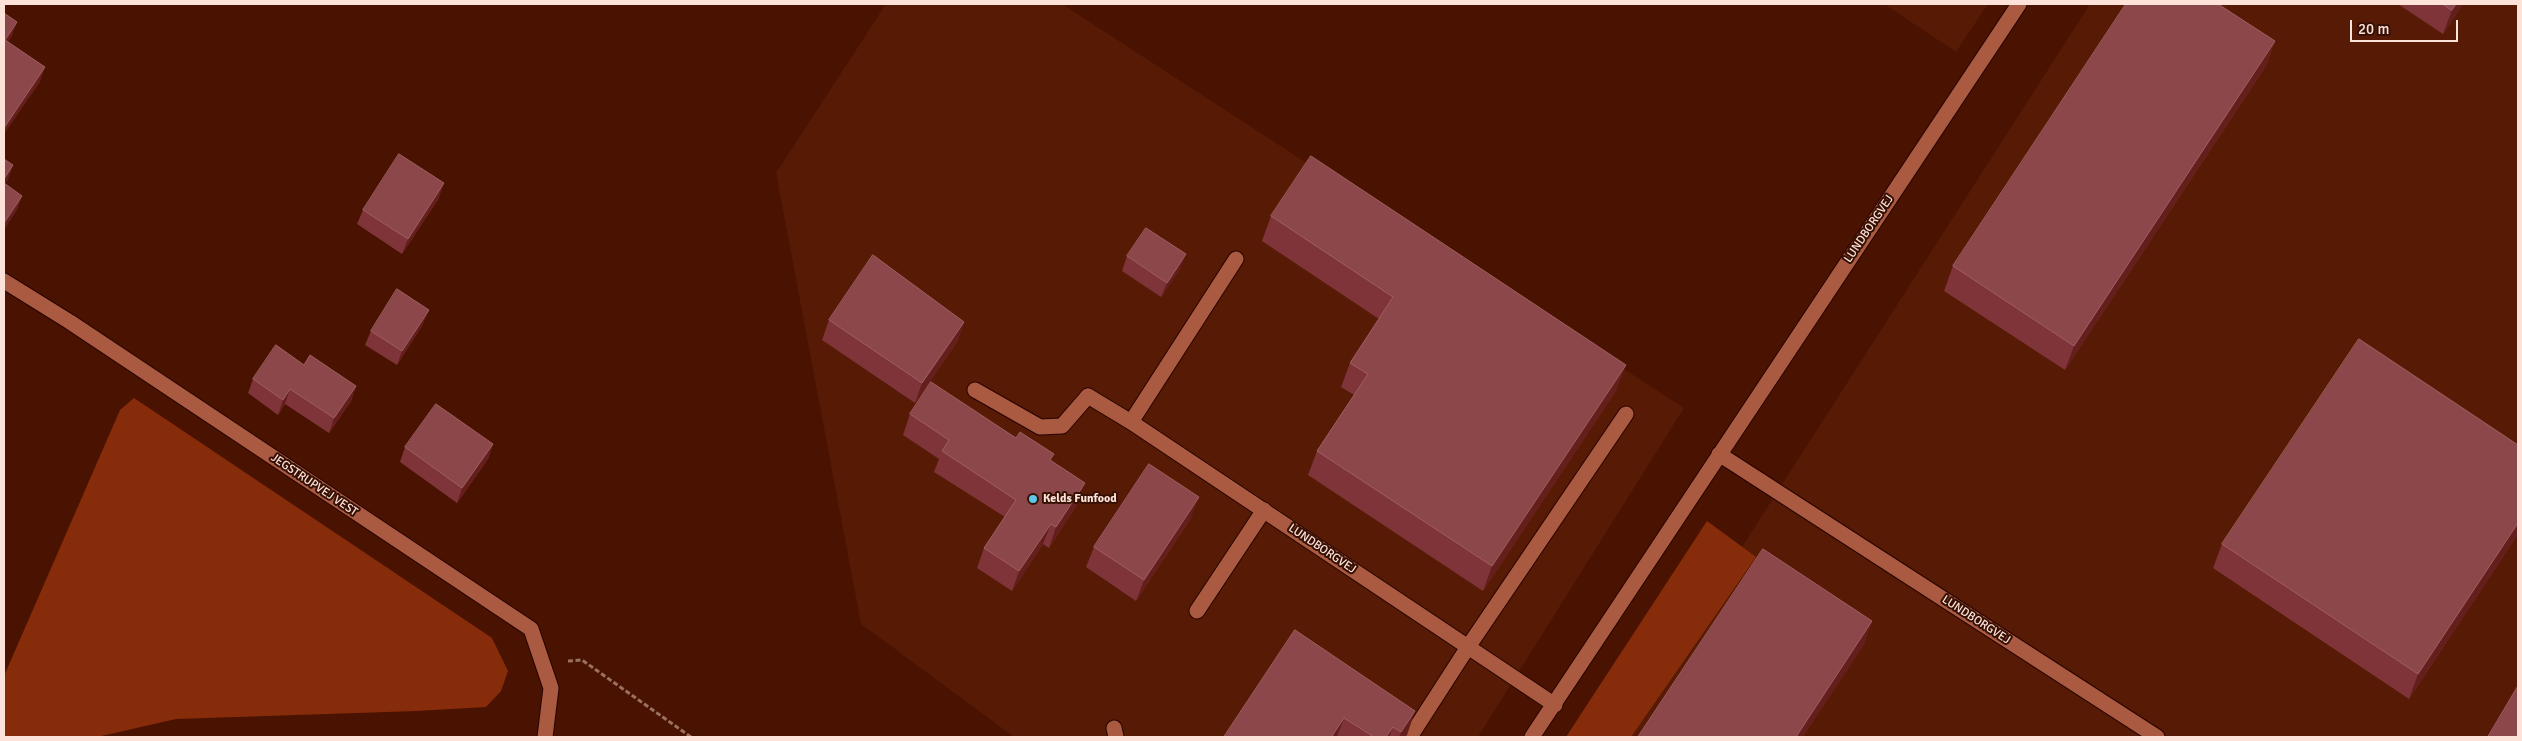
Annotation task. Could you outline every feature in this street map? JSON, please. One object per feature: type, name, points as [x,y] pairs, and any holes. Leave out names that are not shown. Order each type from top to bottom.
[{"type":"street","name":"LUNDBORGVEJ","points":[[1532,737],[2019,4]]},
{"type":"street","points":[[1131,422],[1236,259]]},
{"type":"street","name":"JEGSTRUPVEJ VEST","points":[[4,281],[86,332],[531,630],[551,688],[544,737]]},
{"type":"street","name":"LUNDBORGVEJ","points":[[975,390],[1040,427],[1062,426],[1088,396],[1131,422],[1264,510],[1554,705]]},
{"type":"street","points":[[1410,737],[1468,647],[1626,414]]},
{"type":"street","name":"LUNDBORGVEJ","points":[[1719,454],[2157,737]]},
{"type":"street","points":[[1197,611],[1264,510]]},
{"type":"path","points":[[542,661],[582,660],[691,737]]},
{"type":"shaded area","points":[[886,4],[1062,4],[1684,408],[1478,737],[1014,737],[861,624],[776,173]]},
{"type":"shaded area","points":[[1884,4],[1988,4],[1956,52]]},
{"type":"shaded area","points":[[2090,4],[2518,4],[2518,737],[1620,737]]},
{"type":"shaded area","points":[[134,398],[492,638],[508,671],[501,691],[486,707],[176,719],[97,737],[4,737],[4,676],[120,410]]},
{"type":"shaded area","points":[[1707,521],[1756,557],[1631,737],[1566,737]]},
{"type":"building","points":[[2126,4],[2218,4],[2275,41],[2074,346],[1953,266]]},
{"type":"building","points":[[2443,4],[2456,4],[2452,10]]},
{"type":"building","points":[[4,13],[17,22],[5,40],[45,67],[4,128]]},
{"type":"building","points":[[399,154],[444,183],[408,239],[363,210]]},
{"type":"building","points":[[1311,156],[1626,365],[1492,566],[1317,451],[1368,374],[1350,363],[1393,297],[1271,216]]},
{"type":"building","points":[[4,159],[13,165],[4,179]]},
{"type":"building","points":[[4,183],[22,196],[4,223]]},
{"type":"building","points":[[1146,228],[1186,254],[1167,283],[1127,256]]},
{"type":"building","points":[[873,255],[964,322],[922,383],[829,320]]},
{"type":"building","points":[[397,289],[429,310],[402,351],[371,331]]},
{"type":"building","points":[[2359,339],[2518,445],[2518,523],[2418,674],[2222,544]]},
{"type":"building","points":[[276,345],[304,365],[310,355],[356,386],[334,418],[290,389],[283,400],[253,379]]},
{"type":"building","points":[[931,382],[1016,438],[1020,432],[1054,454],[1050,460],[1085,483],[1056,527],[1051,524],[1019,571],[984,548],[1016,500],[942,451],[949,440],[910,414]]},
{"type":"building","points":[[436,404],[493,444],[462,488],[405,447]]},
{"type":"building","points":[[1149,464],[1199,497],[1144,580],[1094,547]]},
{"type":"building","points":[[1763,549],[1872,621],[1796,737],[1638,737]]},
{"type":"building","points":[[1295,630],[1415,711],[1401,732],[1393,727],[1386,737],[1374,737],[1344,718],[1332,736],[1334,737],[1224,737]]},
{"type":"building","points":[[2518,686],[2518,737],[2488,737]]},
{"type":"place","name":"Kelds Funfood","points":[[1033,499]]}]
